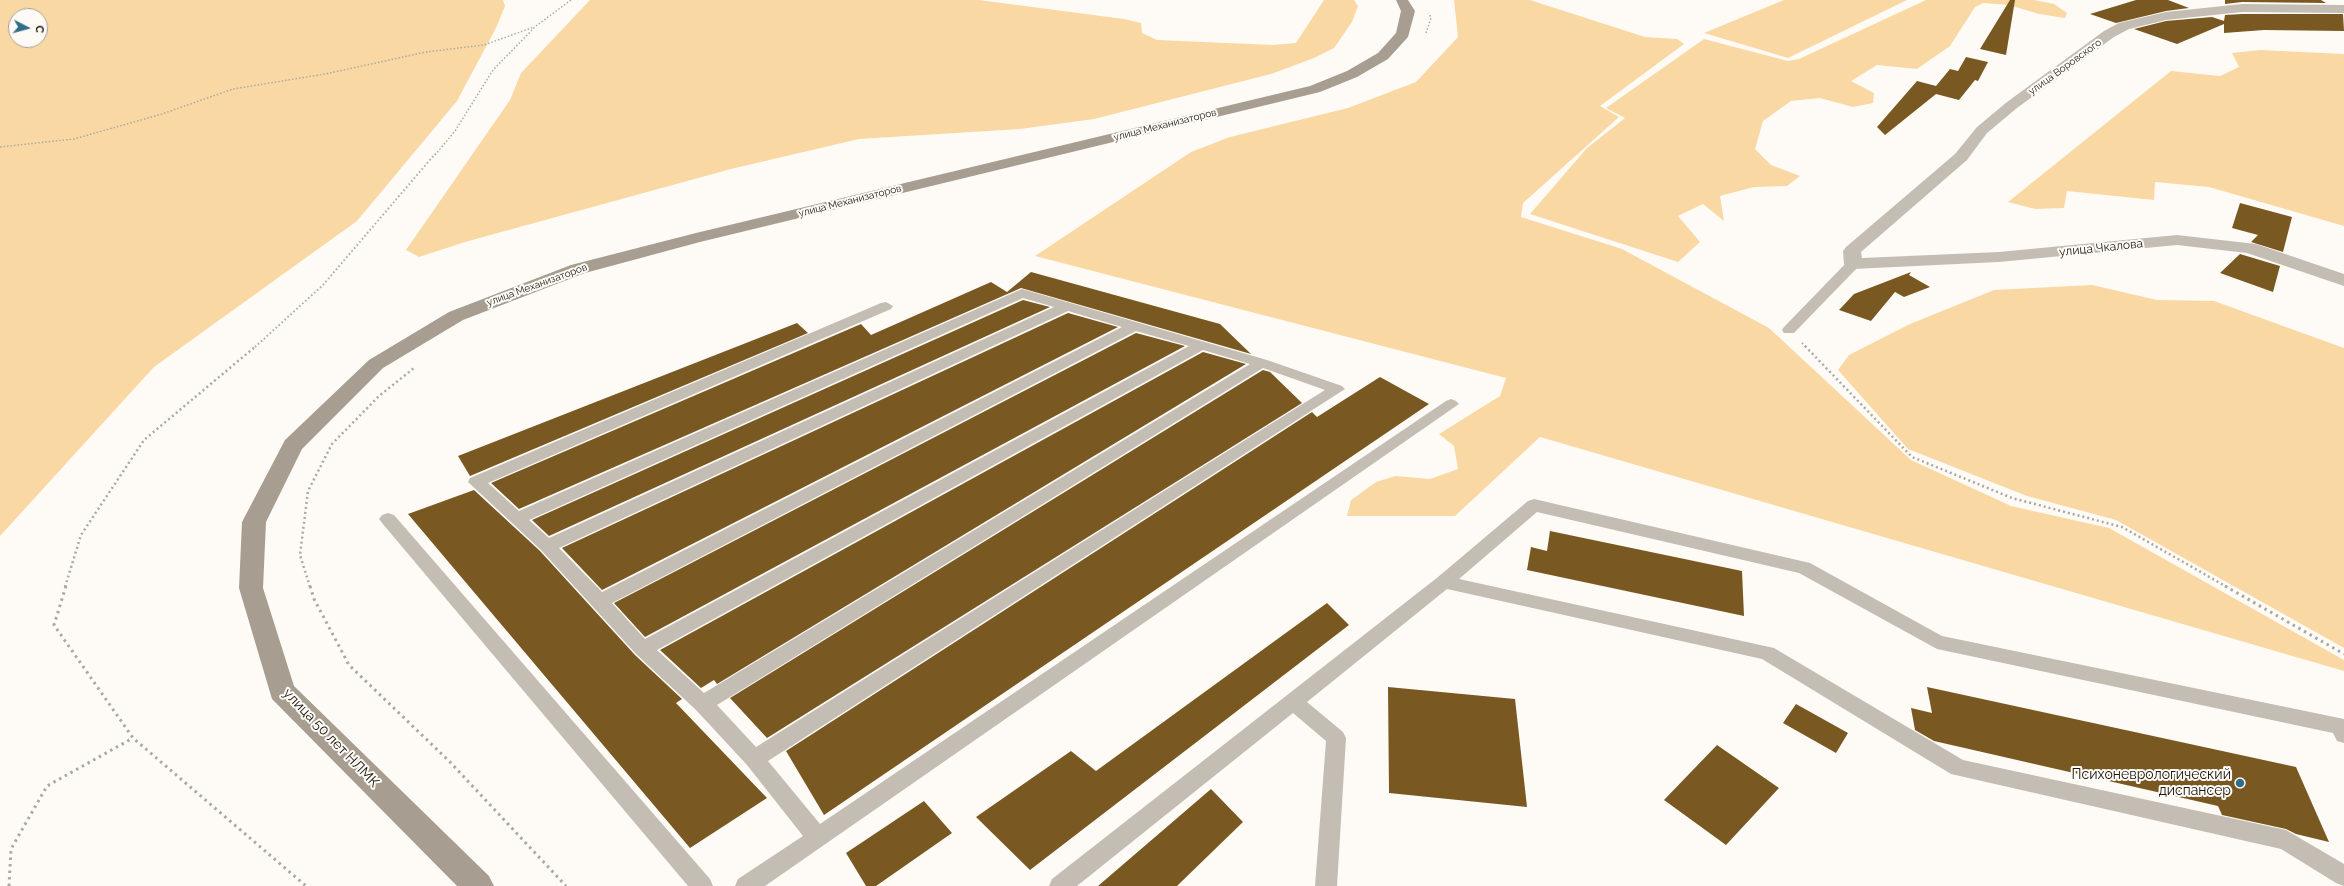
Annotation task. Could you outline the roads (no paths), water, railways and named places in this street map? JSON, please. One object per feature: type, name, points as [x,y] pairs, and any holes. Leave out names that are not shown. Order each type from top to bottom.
[{"type":"main road","name":"улица Механизаторов","points":[[293,445],[376,364],[456,316],[578,268],[696,238],[1314,89],[1352,74],[1383,56],[1403,34],[1408,11],[1402,0]]},
{"type":"main road","name":"улица 50 лет НЛМК","points":[[293,445],[254,522],[251,581],[251,588],[282,690],[478,886]]},
{"type":"street","name":"улица Воровского","points":[[1853,264],[1852,251],[1961,157],[1982,130],[2012,105],[2109,34],[2124,26],[2166,16],[2203,11],[2242,8],[2344,9]]},
{"type":"street","name":"улица Чкалова","points":[[1853,264],[1999,258],[2177,240],[2250,248],[2344,280]]},
{"type":"lane","points":[[1790,330],[1853,264]]},
{"type":"lane","points":[[518,518],[1022,294],[1067,306],[1132,327],[1202,345],[1262,363],[1337,389],[754,759]]},
{"type":"lane","points":[[818,838],[754,759],[703,704],[643,649],[600,601],[547,546],[518,518],[476,482],[886,306]]},
{"type":"lane","points":[[547,546],[1067,306]]},
{"type":"lane","points":[[600,601],[1132,327]]},
{"type":"lane","points":[[643,649],[1202,345]]},
{"type":"lane","points":[[703,704],[1262,363]]},
{"type":"lane","points":[[746,886],[1451,404]]},
{"type":"lane","points":[[1060,886],[1444,582],[1534,506],[1804,568],[1937,642],[2343,729]]},
{"type":"lane","points":[[388,519],[702,886]]},
{"type":"lane","points":[[1444,582],[1767,653],[1958,768],[2286,840],[2344,876]]},
{"type":"lane","points":[[1293,702],[1336,738],[1326,886]]},
{"type":"place","name":"Психоневрологический диспансер","points":[[2240,783]]}]
